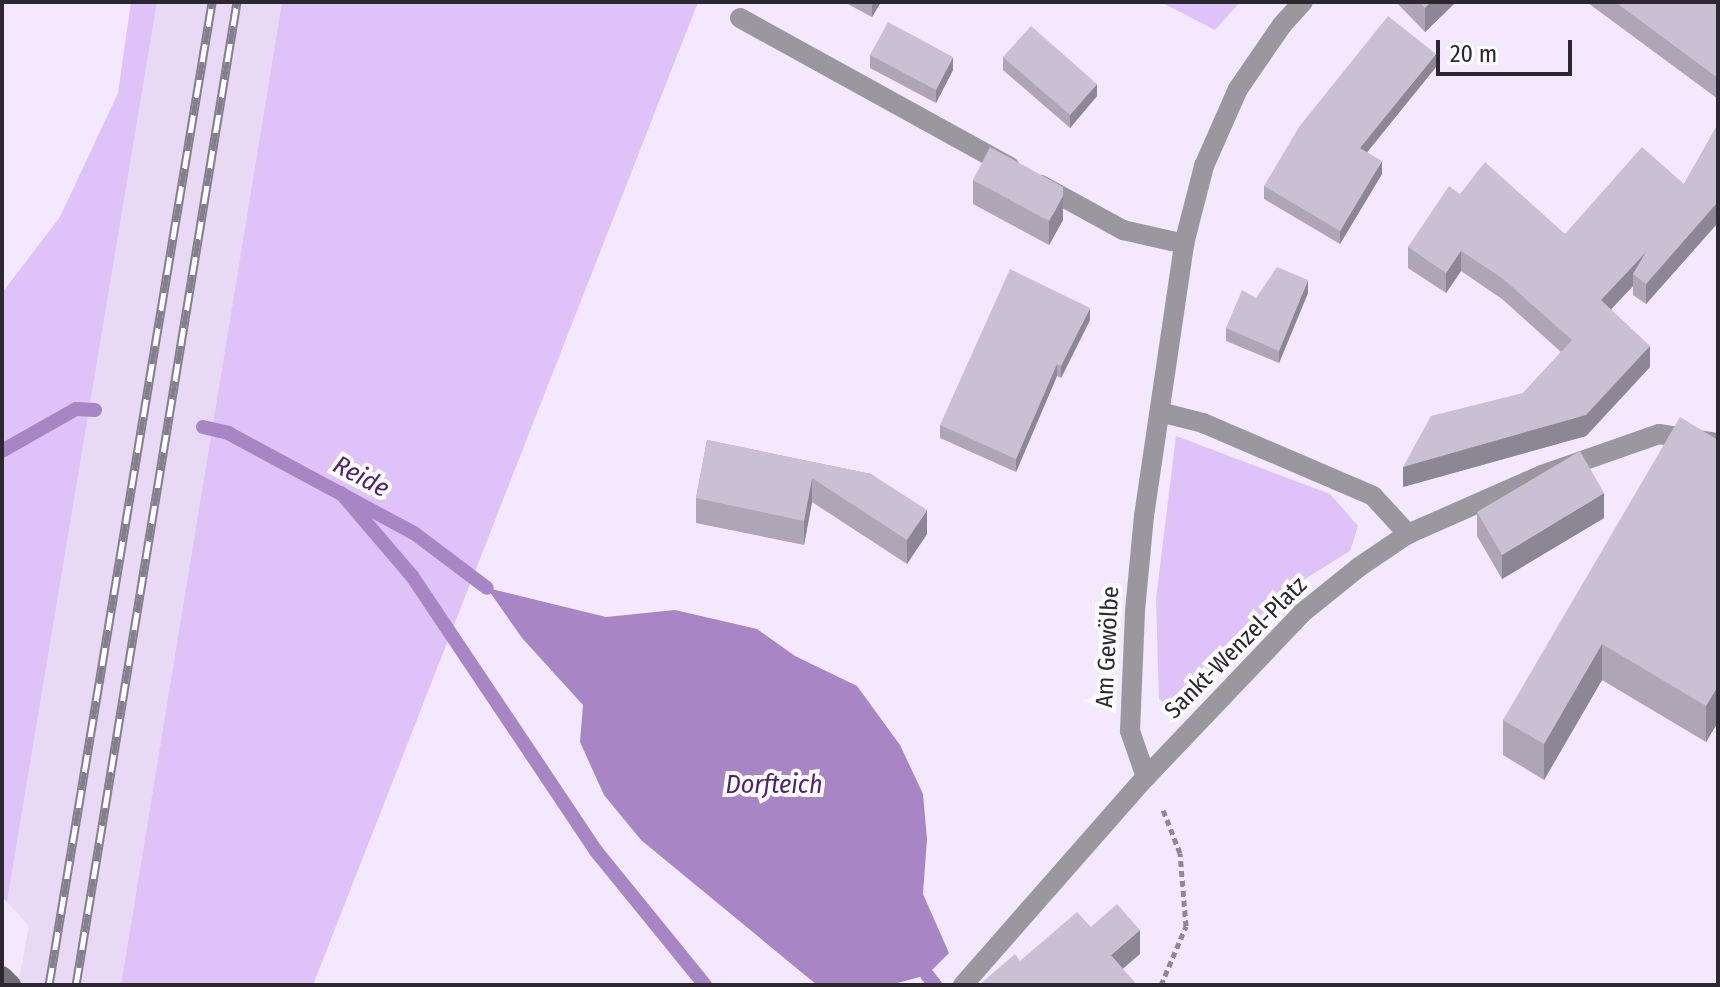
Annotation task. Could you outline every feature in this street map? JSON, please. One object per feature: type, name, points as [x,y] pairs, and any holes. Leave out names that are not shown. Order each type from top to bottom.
[{"type":"main road","points":[[2,976],[11,985]]},
{"type":"street","name":"Am Gewölbe","points":[[1146,777],[1130,731],[1144,516],[1184,244],[1204,166],[1238,89],[1282,25],[1303,2]]},
{"type":"street","points":[[740,18],[1123,230],[1184,244]]},
{"type":"street","points":[[1160,412],[1203,423],[1373,496],[1408,534]]},
{"type":"street","name":"Sankt-Wenzel-Platz","points":[[1146,777],[1302,613],[1359,567],[1408,534],[1542,475],[1659,434],[1718,443]]},
{"type":"street","points":[[963,985],[1146,777]]},
{"type":"path","points":[[1146,777],[1168,817],[1180,853],[1184,889],[1186,926],[1161,985]]},
{"type":"shaded area","points":[[131,2],[157,2],[7,902],[2,897],[2,293],[60,217],[118,93]]},
{"type":"shaded area","points":[[157,2],[282,2],[121,985],[18,985],[29,926],[7,902]]},
{"type":"shaded area","points":[[282,2],[698,2],[313,985],[121,985]]},
{"type":"shaded area","points":[[1161,2],[1240,2],[1215,30]]},
{"type":"shaded area","points":[[1176,436],[1330,494],[1358,526],[1350,551],[1300,582],[1176,712],[1159,699],[1156,599]]},
{"type":"water","name":"Dorfteich","points":[[487,588],[606,617],[675,610],[757,629],[795,656],[857,686],[900,745],[923,794],[927,839],[923,894],[949,953],[927,975],[890,985],[817,985],[641,840],[604,795],[580,742],[583,705],[522,638]]},
{"type":"building","points":[[1615,2],[1718,2],[1718,78]]},
{"type":"building","points":[[1388,16],[1436,54],[1360,148],[1382,161],[1340,231],[1264,186],[1299,127]]},
{"type":"building","points":[[888,22],[953,57],[936,90],[870,55]]},
{"type":"building","points":[[1031,26],[1097,84],[1070,115],[1003,57]]},
{"type":"building","points":[[1718,124],[1718,205],[1646,284],[1633,274],[1646,252],[1601,300],[1650,346],[1586,415],[1403,467],[1431,416],[1523,393],[1572,340],[1502,278],[1461,251],[1446,273],[1408,247],[1449,186],[1460,194],[1485,162],[1565,234],[1642,147],[1684,184]]},
{"type":"building","points":[[990,147],[1063,187],[1063,196],[1049,221],[973,180]]},
{"type":"building","points":[[1277,267],[1308,280],[1279,351],[1226,328],[1242,290],[1256,298]]},
{"type":"building","points":[[1010,269],[1090,308],[1061,366],[1057,364],[1016,459],[940,425]]},
{"type":"building","points":[[1680,417],[1718,440],[1718,686],[1706,706],[1602,644],[1544,744],[1503,720]]},
{"type":"building","points":[[707,440],[871,474],[927,510],[907,540],[812,478],[804,521],[696,498]]},
{"type":"building","points":[[1580,451],[1604,493],[1502,555],[1477,512]]},
{"type":"building","points":[[1117,904],[1140,930],[1111,955],[1137,985],[979,985],[1015,954],[1020,961],[1077,912],[1091,927]]},
{"type":"waterway","name":"Reide","points":[[2,451],[76,409],[95,410]]},
{"type":"waterway","name":"Reide","points":[[203,427],[228,433],[414,533],[487,588]]},
{"type":"waterway","points":[[341,493],[412,576],[596,851],[705,985]]},
{"type":"waterway","name":"Reide","points":[[927,975],[935,985]]},
{"type":"railway","points":[[49,985],[212,2]]},
{"type":"railway","points":[[76,985],[237,2]]}]
